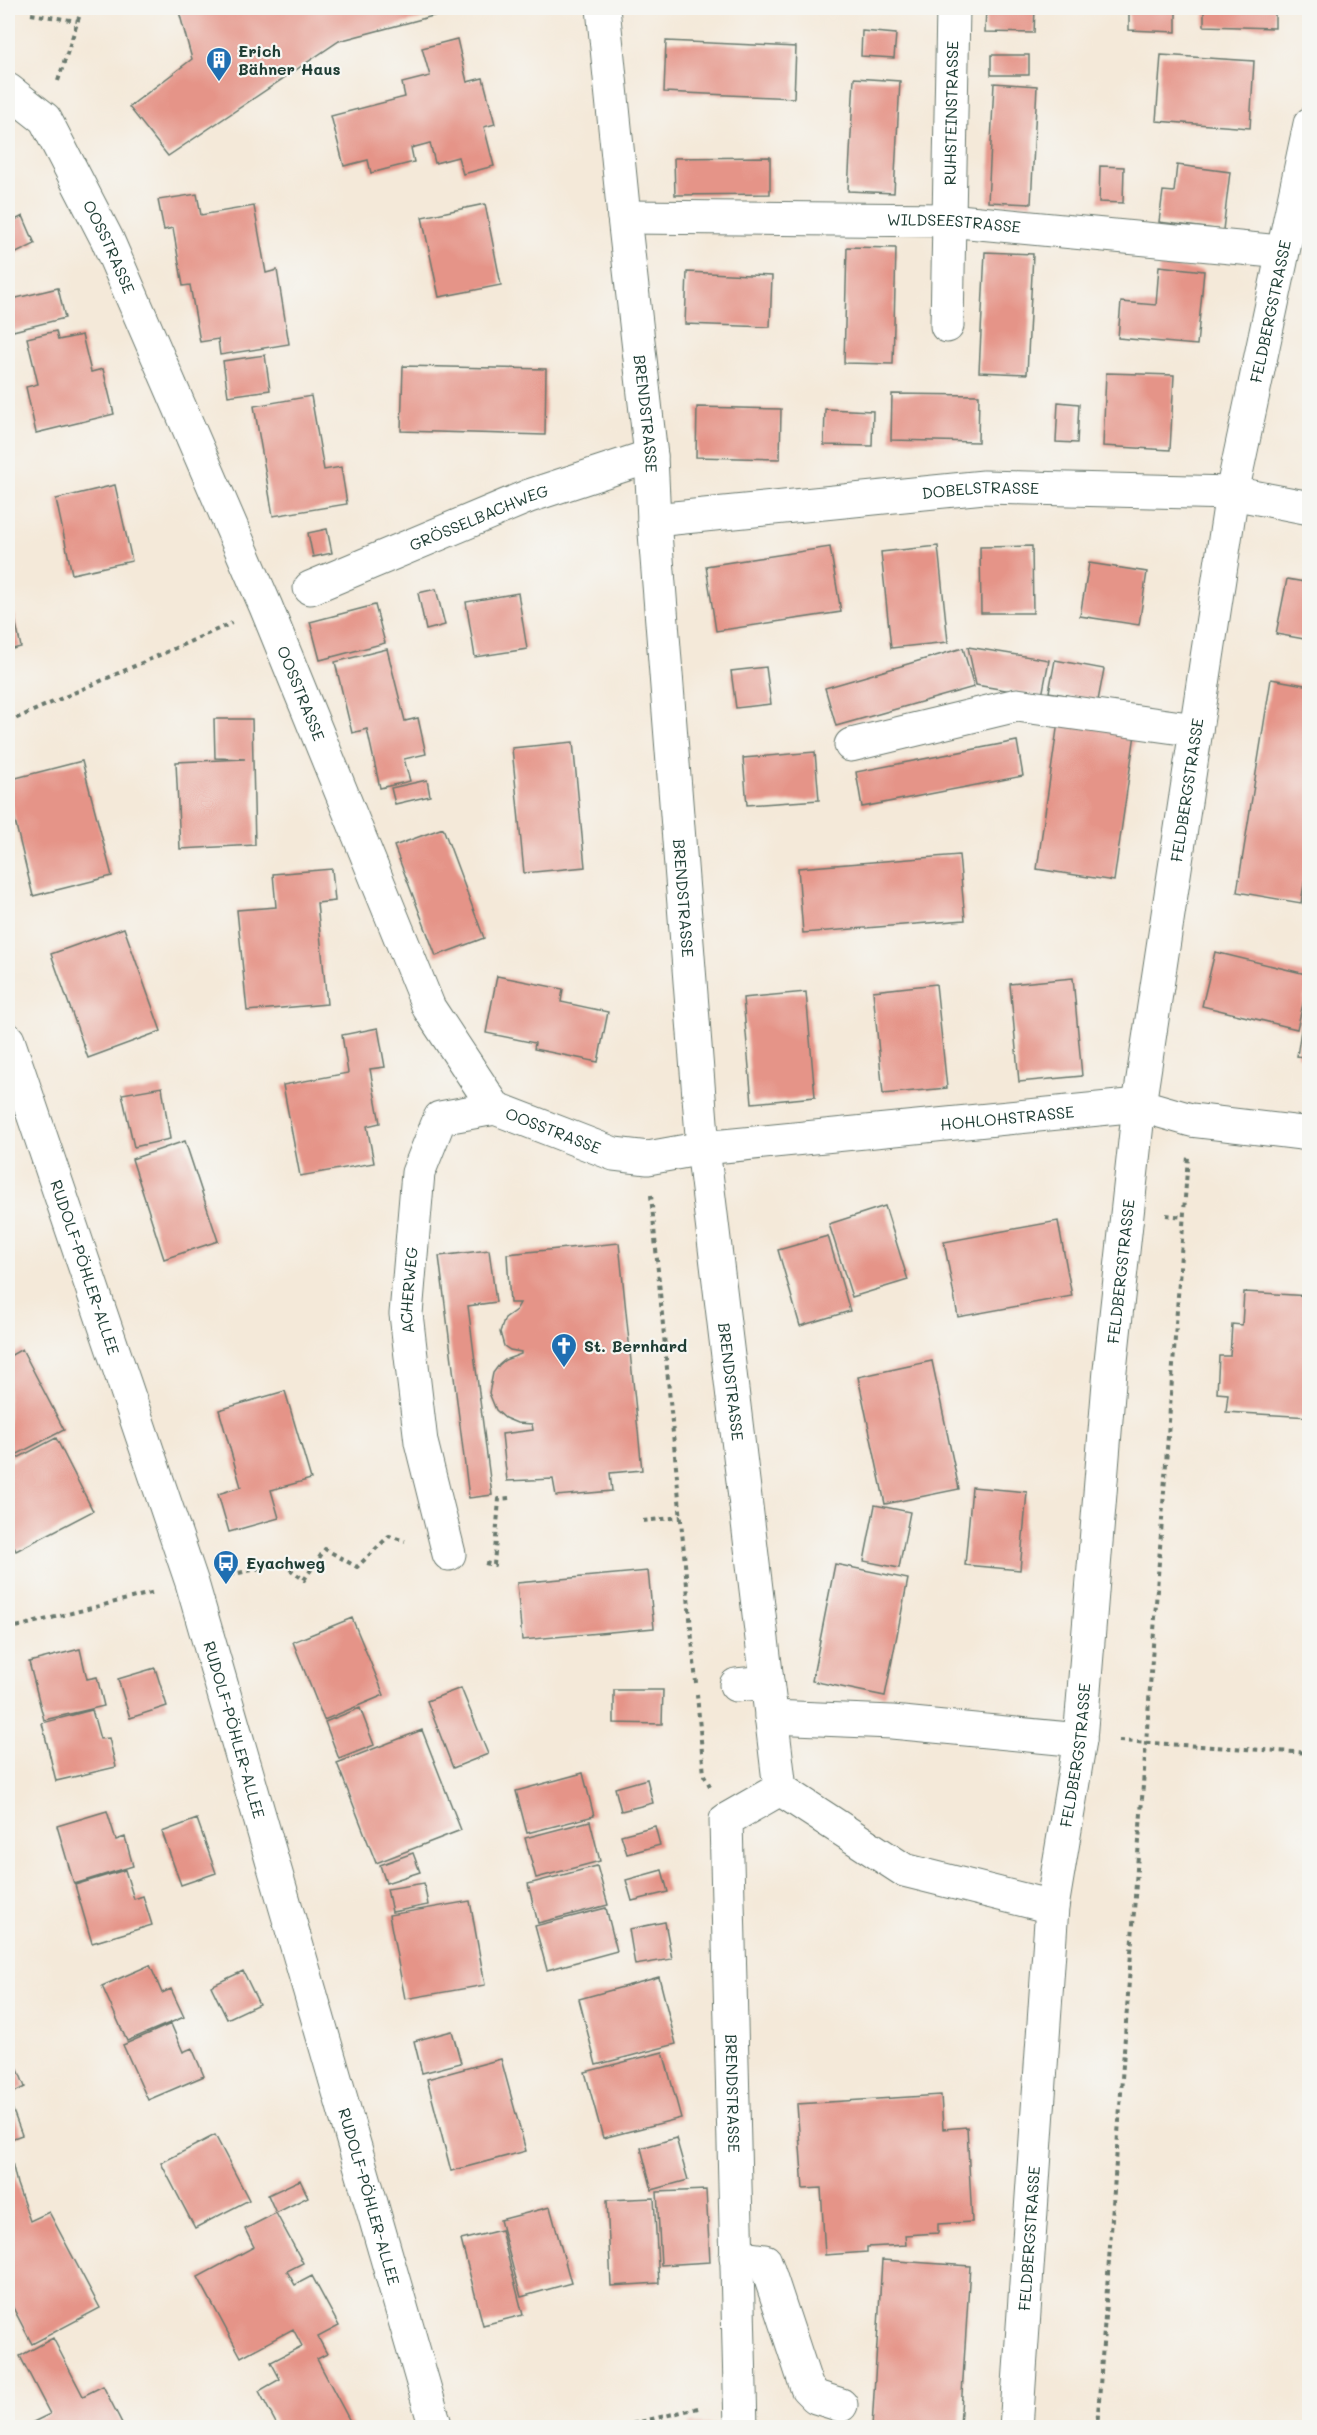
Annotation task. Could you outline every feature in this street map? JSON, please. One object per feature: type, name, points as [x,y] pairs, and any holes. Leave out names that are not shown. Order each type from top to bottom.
[{"type":"street","name":"BRENDSTRASSE","points":[[603,8],[651,456],[654,520],[703,1148],[710,1287],[751,1684],[771,1717],[780,1789]]},
{"type":"street","name":"RUHSTEINSTRASSE","points":[[947,326],[953,8]]},
{"type":"street","name":"OOSSTRASSE","points":[[8,90],[45,119],[107,239],[266,607],[429,1008],[495,1108],[614,1154],[648,1158],[703,1148]]},
{"type":"street","name":"FELDBERGSTRASSE","points":[[1016,2427],[1035,2282],[1054,2008],[1052,1906],[1080,1740],[1117,1371],[1139,1105],[1232,493],[1310,124]]},
{"type":"street","name":"WILDSEESTRASSE","points":[[624,217],[948,220],[1282,252]]},
{"type":"street","name":"GRÖSSELBACHWEG","points":[[310,588],[529,496],[651,456]]},
{"type":"street","name":"DOBELSTRASSE","points":[[654,520],[984,487],[1232,493],[1310,508]]},
{"type":"street","points":[[851,745],[1017,705],[1196,730]]},
{"type":"street","name":"RUDOLF-PÖHLER-ALLEE","points":[[8,1040],[192,1583],[436,2427]]},
{"type":"street","name":"HOHLOHSTRASSE","points":[[703,1148],[1139,1105],[1191,1120],[1310,1134]]},
{"type":"street","name":"ACHERWEG","points":[[449,1554],[421,1442],[406,1314],[418,1173],[440,1118],[495,1108]]},
{"type":"street","points":[[771,1717],[1080,1740]]},
{"type":"street","points":[[726,1820],[780,1789],[904,1870],[1052,1906]]},
{"type":"street","name":"BRENDSTRASSE","points":[[726,1820],[739,1973],[736,2257],[740,2413]]},
{"type":"street","points":[[736,2257],[765,2261],[807,2388],[816,2397],[841,2405]]},
{"type":"path","points":[[45,119],[82,8]]},
{"type":"path","points":[[31,14],[77,21]]},
{"type":"path","points":[[8,723],[204,637]]},
{"type":"path","points":[[1097,2427],[1191,1120]]},
{"type":"path","points":[[648,1158],[704,1775],[726,1820]]},
{"type":"path","points":[[494,1565],[499,1499],[510,1498]]},
{"type":"path","points":[[643,1521],[681,1517]]},
{"type":"path","points":[[8,1629],[282,1563],[304,1580],[325,1549],[357,1567],[389,1536],[449,1554]]},
{"type":"path","points":[[1080,1740],[1310,1753]]},
{"type":"path","points":[[615,2427],[740,2413]]},
{"type":"building","name":"Erich Bähner Haus","points":[[178,8],[463,8],[339,41],[168,156],[129,107],[192,59]]},
{"type":"building","points":[[986,8],[1035,8],[1034,33],[985,32]]},
{"type":"building","points":[[1204,8],[1275,8],[1275,28],[1204,26]]},
{"type":"building","points":[[1129,9],[1176,10],[1176,32],[1129,30]]},
{"type":"building","points":[[862,31],[896,34],[894,58],[861,56]]},
{"type":"building","points":[[457,39],[467,82],[483,78],[495,124],[484,127],[494,166],[463,174],[458,157],[435,163],[430,143],[411,148],[414,162],[371,173],[368,160],[344,166],[331,116],[405,97],[402,83],[430,76],[422,48]]},
{"type":"building","points":[[666,41],[796,47],[794,98],[664,92]]},
{"type":"building","points":[[991,55],[1029,55],[1029,75],[991,75]]},
{"type":"building","points":[[1161,55],[1254,61],[1250,128],[1156,121]]},
{"type":"building","points":[[854,78],[900,81],[894,193],[848,191]]},
{"type":"building","points":[[994,83],[1037,86],[1031,204],[988,202]]},
{"type":"building","points":[[770,157],[770,194],[675,195],[674,158]]},
{"type":"building","points":[[1177,165],[1230,172],[1223,230],[1159,222],[1163,191],[1174,192]]},
{"type":"building","points":[[1100,166],[1124,167],[1123,203],[1099,202]]},
{"type":"building","points":[[197,194],[201,215],[254,206],[266,273],[277,270],[289,344],[220,355],[218,339],[200,342],[190,285],[183,286],[173,228],[164,230],[158,200]]},
{"type":"building","points":[[485,204],[501,285],[439,297],[422,217]]},
{"type":"building","points":[[8,215],[11,222],[23,216],[35,244],[8,257]]},
{"type":"building","points":[[847,247],[896,248],[893,364],[844,363]]},
{"type":"building","points":[[985,252],[1033,254],[1027,374],[979,372]]},
{"type":"building","points":[[1159,266],[1204,271],[1197,345],[1118,338],[1121,302],[1156,305]]},
{"type":"building","points":[[687,272],[772,276],[770,327],[685,324]]},
{"type":"building","points":[[58,288],[65,318],[13,331],[8,300]]},
{"type":"building","points":[[56,331],[58,340],[82,335],[91,372],[103,369],[114,414],[36,433],[26,387],[38,384],[27,338]]},
{"type":"building","points":[[265,355],[270,390],[228,396],[223,361]]},
{"type":"building","points":[[403,366],[546,369],[545,435],[401,431]]},
{"type":"building","points":[[1106,373],[1174,375],[1170,450],[1103,446]]},
{"type":"building","points":[[892,394],[979,395],[978,442],[891,440]]},
{"type":"building","points":[[311,396],[324,470],[341,467],[347,504],[273,516],[254,406]]},
{"type":"building","points":[[1058,402],[1079,404],[1077,443],[1056,442]]},
{"type":"building","points":[[697,407],[781,409],[780,459],[696,457]]},
{"type":"building","points":[[825,409],[873,411],[872,446],[824,445]]},
{"type":"building","points":[[115,485],[132,561],[72,574],[56,499]]},
{"type":"building","points":[[327,529],[332,553],[313,557],[308,533]]},
{"type":"building","points":[[938,546],[948,642],[891,648],[881,552]]},
{"type":"building","points":[[1032,546],[1033,613],[981,613],[980,547]]},
{"type":"building","points":[[830,547],[841,612],[716,631],[706,566]]},
{"type":"building","points":[[1089,563],[1147,572],[1139,625],[1080,616]]},
{"type":"building","points":[[1287,579],[1310,583],[1310,640],[1276,634]]},
{"type":"building","points":[[436,589],[445,625],[426,630],[418,593]]},
{"type":"building","points":[[518,593],[527,649],[475,657],[466,602]]},
{"type":"building","points":[[375,605],[385,643],[320,660],[310,622]]},
{"type":"building","points":[[14,615],[21,647],[8,650],[8,617]]},
{"type":"building","points":[[968,647],[1049,660],[1042,696],[976,685]]},
{"type":"building","points":[[963,648],[974,687],[836,726],[825,688]]},
{"type":"building","points":[[387,649],[405,721],[418,718],[426,754],[404,759],[410,781],[380,788],[367,729],[352,733],[335,662]]},
{"type":"building","points":[[1055,660],[1104,669],[1098,701],[1049,692]]},
{"type":"building","points":[[766,667],[771,704],[736,708],[731,671]]},
{"type":"building","points":[[1271,679],[1310,686],[1310,846],[1301,903],[1237,892]]},
{"type":"building","points":[[214,719],[252,719],[255,845],[180,849],[176,762],[245,759],[215,758]]},
{"type":"building","points":[[1058,722],[1135,734],[1114,881],[1037,869]]},
{"type":"building","points":[[1017,741],[1023,776],[862,807],[856,772]]},
{"type":"building","points":[[573,742],[585,867],[524,873],[512,748]]},
{"type":"building","points":[[815,752],[819,800],[747,805],[743,758]]},
{"type":"building","points":[[82,761],[112,876],[33,896],[8,792],[8,780]]},
{"type":"building","points":[[427,780],[430,796],[395,804],[391,788]]},
{"type":"building","points":[[443,828],[484,938],[436,956],[394,846]]},
{"type":"building","points":[[959,855],[965,920],[803,933],[798,868]]},
{"type":"building","points":[[332,869],[335,901],[317,903],[327,1004],[247,1011],[237,910],[276,907],[273,874]]},
{"type":"building","points":[[1308,872],[1310,872],[1310,905],[1303,904]]},
{"type":"building","points":[[124,928],[161,1031],[88,1058],[51,954]]},
{"type":"building","points":[[1215,952],[1310,975],[1297,1029],[1202,1006]]},
{"type":"building","points":[[497,976],[563,989],[561,1002],[608,1012],[598,1062],[534,1049],[535,1043],[486,1033]]},
{"type":"building","points":[[1073,978],[1082,1076],[1019,1082],[1010,984]]},
{"type":"building","points":[[936,984],[947,1088],[883,1094],[873,991]]},
{"type":"building","points":[[806,992],[815,1097],[752,1103],[743,998]]},
{"type":"building","points":[[1306,998],[1310,999],[1310,1058],[1297,1056]]},
{"type":"building","points":[[378,1028],[385,1067],[370,1069],[380,1123],[367,1126],[374,1163],[300,1176],[283,1085],[348,1073],[342,1035]]},
{"type":"building","points":[[162,1087],[170,1139],[134,1147],[122,1094]]},
{"type":"building","points":[[185,1141],[218,1241],[164,1259],[132,1159]]},
{"type":"building","points":[[885,1206],[908,1280],[852,1297],[829,1224]]},
{"type":"building","points":[[1058,1221],[1072,1296],[958,1317],[944,1242]]},
{"type":"building","points":[[828,1236],[850,1311],[800,1326],[778,1250]]},
{"type":"building","name":"St. Bernhard","points":[[619,1243],[642,1470],[610,1473],[612,1491],[556,1496],[553,1479],[507,1481],[502,1434],[533,1430],[532,1424],[517,1423],[505,1418],[496,1410],[489,1393],[493,1373],[499,1365],[521,1354],[521,1352],[504,1346],[500,1332],[505,1318],[516,1310],[520,1303],[510,1303],[507,1254]]},
{"type":"building","points":[[489,1250],[496,1302],[468,1306],[492,1495],[469,1498],[439,1256]]},
{"type":"building","points":[[1244,1292],[1310,1296],[1310,1417],[1226,1412],[1228,1394],[1217,1393],[1219,1356],[1230,1356],[1232,1324],[1242,1325]]},
{"type":"building","points":[[22,1349],[64,1430],[8,1459],[8,1357]]},
{"type":"building","points":[[932,1361],[959,1489],[885,1504],[858,1377]]},
{"type":"building","points":[[285,1391],[311,1479],[271,1490],[279,1518],[229,1532],[218,1494],[241,1487],[219,1410]]},
{"type":"building","points":[[56,1438],[93,1511],[16,1551],[8,1535],[8,1463]]},
{"type":"building","points":[[972,1487],[1027,1492],[1020,1570],[965,1565]]},
{"type":"building","points":[[875,1505],[910,1512],[899,1568],[864,1561]]},
{"type":"building","points":[[835,1564],[908,1579],[885,1696],[812,1681]]},
{"type":"building","points":[[648,1571],[654,1628],[522,1640],[517,1583]]},
{"type":"building","points":[[352,1618],[384,1695],[324,1720],[293,1642]]},
{"type":"building","points":[[80,1649],[87,1679],[97,1677],[104,1706],[44,1720],[29,1662]]},
{"type":"building","points":[[155,1668],[167,1706],[130,1718],[118,1679]]},
{"type":"building","points":[[461,1688],[488,1754],[453,1768],[427,1701]]},
{"type":"building","points":[[614,1690],[663,1690],[662,1724],[614,1723]]},
{"type":"building","points":[[360,1708],[374,1745],[339,1759],[325,1722]]},
{"type":"building","points":[[92,1710],[100,1739],[109,1738],[116,1767],[56,1781],[42,1723]]},
{"type":"building","points":[[422,1730],[461,1830],[376,1863],[337,1763]]},
{"type":"building","points":[[583,1773],[594,1816],[527,1833],[516,1791]]},
{"type":"building","points":[[647,1779],[653,1803],[621,1811],[615,1788]]},
{"type":"building","points":[[107,1811],[116,1840],[125,1837],[133,1866],[74,1884],[57,1826]]},
{"type":"building","points":[[197,1819],[216,1873],[181,1885],[162,1832]]},
{"type":"building","points":[[590,1821],[600,1861],[536,1878],[525,1838]]},
{"type":"building","points":[[655,1826],[660,1845],[627,1854],[621,1835]]},
{"type":"building","points":[[413,1853],[420,1872],[386,1883],[380,1865]]},
{"type":"building","points":[[597,1866],[608,1905],[538,1923],[528,1884]]},
{"type":"building","points":[[125,1870],[134,1899],[143,1896],[152,1925],[92,1943],[75,1885]]},
{"type":"building","points":[[662,1870],[668,1892],[632,1901],[626,1880]]},
{"type":"building","points":[[424,1883],[428,1905],[392,1912],[387,1889]]},
{"type":"building","points":[[470,1901],[485,1985],[405,1999],[389,1915]]},
{"type":"building","points":[[606,1908],[617,1951],[547,1970],[535,1926]]},
{"type":"building","points":[[665,1922],[672,1959],[635,1965],[629,1929]]},
{"type":"building","points":[[150,1965],[162,1993],[171,1989],[184,2017],[127,2041],[102,1986]]},
{"type":"building","points":[[243,1971],[259,2004],[227,2019],[211,1986]]},
{"type":"building","points":[[659,1977],[676,2044],[596,2065],[579,1999]]},
{"type":"building","points":[[171,2024],[183,2052],[192,2048],[204,2076],[148,2100],[123,2045]]},
{"type":"building","points":[[452,2031],[461,2063],[422,2073],[414,2041]]},
{"type":"building","points":[[663,2052],[681,2118],[603,2138],[585,2072]]},
{"type":"building","points":[[13,2057],[25,2087],[8,2095],[8,2059]]},
{"type":"building","points":[[501,2059],[526,2151],[451,2171],[427,2079]]},
{"type":"building","points":[[941,2095],[943,2129],[967,2127],[972,2222],[938,2224],[938,2233],[905,2235],[906,2245],[867,2247],[867,2252],[825,2255],[821,2188],[803,2189],[797,2104]]},
{"type":"building","points":[[8,2097],[22,2135],[8,2140]]},
{"type":"building","points":[[215,2135],[249,2200],[195,2228],[161,2163]]},
{"type":"building","points":[[676,2138],[688,2180],[652,2190],[641,2148]]},
{"type":"building","points":[[8,2145],[17,2184],[30,2221],[49,2212],[100,2308],[32,2344],[8,2298]]},
{"type":"building","points":[[300,2180],[308,2197],[276,2213],[268,2195]]},
{"type":"building","points":[[706,2190],[710,2262],[661,2265],[657,2192]]},
{"type":"building","points":[[654,2198],[659,2283],[611,2286],[607,2200]]},
{"type":"building","points":[[550,2207],[571,2283],[521,2297],[500,2220]]},
{"type":"building","points":[[276,2213],[303,2263],[287,2271],[295,2285],[312,2276],[339,2326],[318,2337],[327,2354],[317,2359],[353,2427],[278,2427],[259,2391],[280,2379],[271,2362],[302,2346],[293,2329],[241,2357],[198,2277],[254,2247],[245,2229]]},
{"type":"building","points":[[501,2230],[523,2315],[483,2325],[461,2240]]},
{"type":"building","points":[[882,2260],[970,2266],[960,2427],[872,2427]]},
{"type":"building","points":[[53,2338],[83,2396],[103,2386],[124,2427],[23,2427],[50,2414],[20,2356]]},
{"type":"building","points":[[689,2424],[719,2425],[719,2427],[689,2427]]},
{"type":"place","name":"Erich Bähner Haus","points":[[219,83]]},
{"type":"place","name":"St. Bernhard","points":[[564,1369]]},
{"type":"place","name":"Eyachweg","points":[[226,1586]]}]
